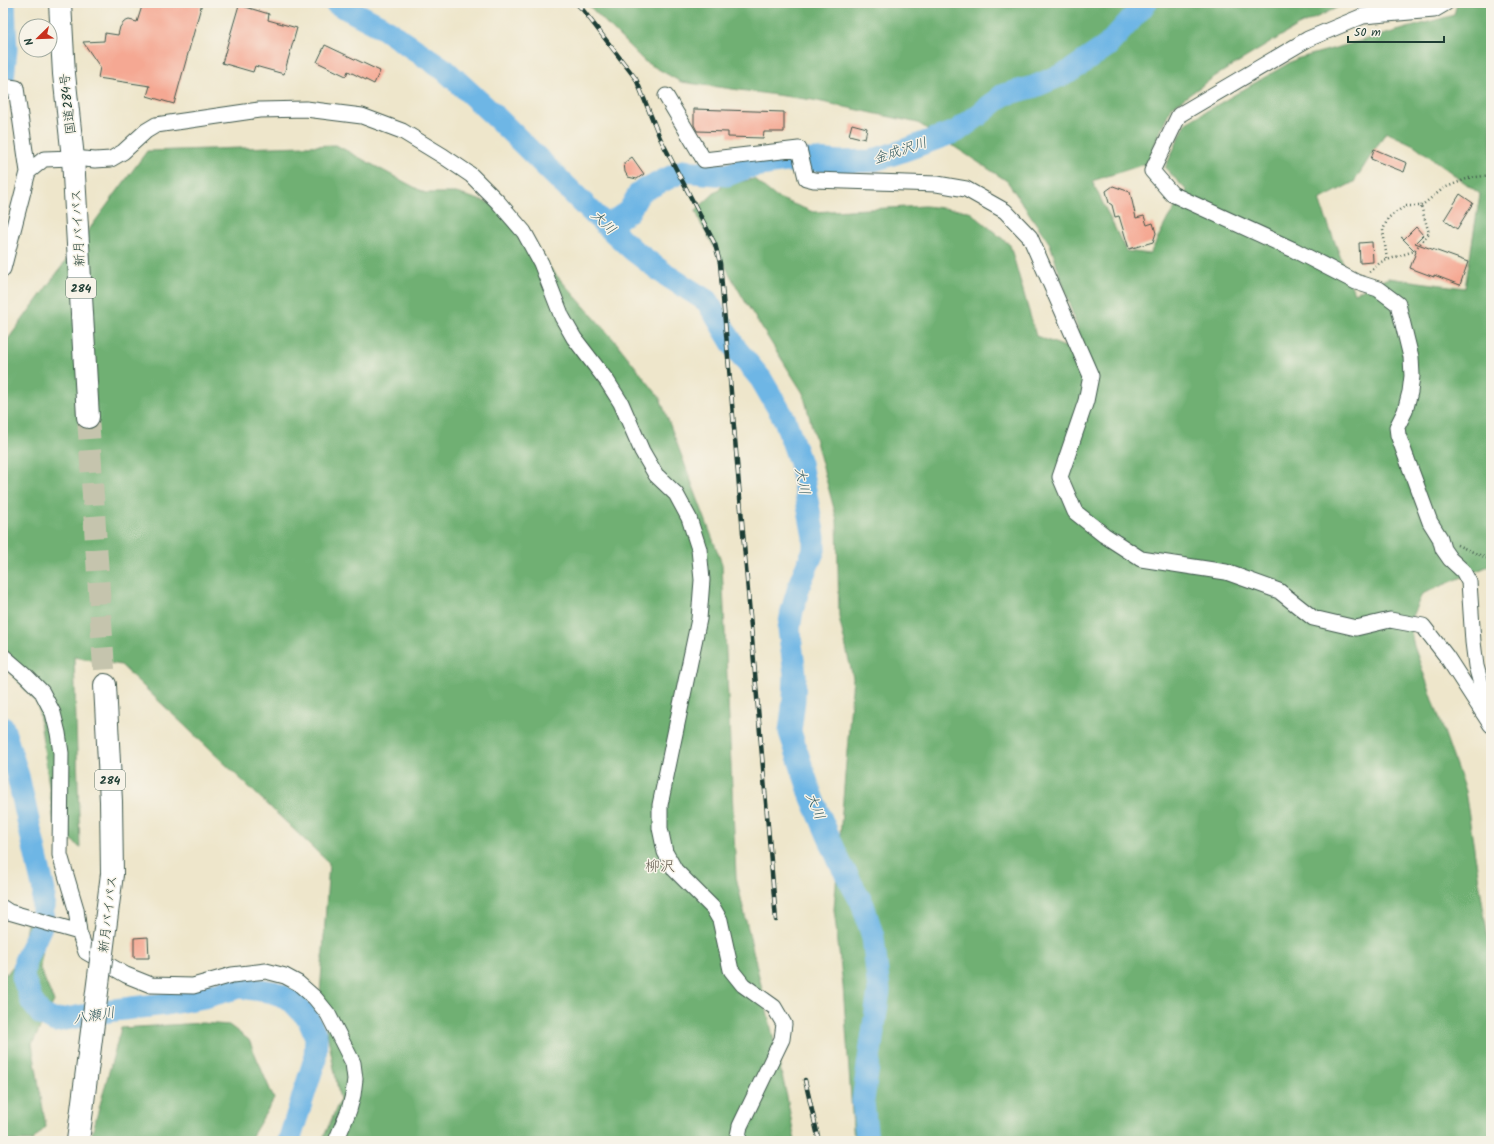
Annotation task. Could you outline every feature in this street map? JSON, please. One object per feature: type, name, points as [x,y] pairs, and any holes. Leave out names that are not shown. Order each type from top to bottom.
[{"type":"highway","name":"国道284号","points":[[60,3],[64,74],[73,158]]},
{"type":"highway","name":"新月バイパス","points":[[73,158],[88,418]]},
{"type":"highway","name":"新月バイパス","points":[[78,1141],[112,874],[111,802],[105,685]]},
{"type":"street","points":[[1446,3],[1434,10],[1363,16],[1308,39],[1178,115],[1152,171],[1172,194],[1294,250],[1356,282],[1378,289],[1398,304],[1411,357],[1412,376],[1410,392],[1405,410],[1397,427],[1398,435],[1430,522],[1440,538],[1443,549],[1450,559],[1463,572],[1469,582],[1476,666],[1491,718]]},
{"type":"street","points":[[3,269],[28,172],[16,88],[5,87]]},
{"type":"street","points":[[666,96],[704,160],[799,149],[806,178],[814,180],[937,184],[966,189],[1005,211],[1030,237],[1091,376],[1086,401],[1060,477],[1075,512],[1104,535],[1141,559],[1226,572],[1279,591],[1313,618],[1356,628],[1390,620],[1423,626],[1447,657],[1491,724]]},
{"type":"street","points":[[28,172],[44,159],[111,159],[123,152],[146,131],[156,125],[259,110],[306,109],[362,116],[402,131],[471,175],[498,202],[524,232],[541,263],[562,317],[574,338],[607,381],[621,403],[642,451],[656,475],[676,494],[689,518],[699,549],[702,580],[699,619],[660,806],[660,828],[665,852],[675,870],[713,908],[720,920],[731,970],[743,985],[774,1007],[784,1024],[782,1039],[740,1126],[737,1141]]},
{"type":"street","points":[[3,656],[42,692],[53,713],[61,752],[60,855],[76,910],[79,932],[86,952],[126,975],[151,985],[193,986],[232,975],[266,971],[285,976],[298,983],[315,998],[328,1014],[353,1063],[355,1078],[353,1095],[349,1110],[336,1141]]},
{"type":"street","points":[[6,910],[79,932]]},
{"type":"path","points":[[1388,260],[1383,230],[1388,218],[1405,206],[1421,206],[1444,188],[1469,178],[1491,175]]},
{"type":"path","points":[[1356,282],[1381,262],[1414,251],[1430,232],[1421,206]]},
{"type":"path","points":[[1440,538],[1491,560]]},
{"type":"green space","points":[[586,3],[1347,3],[1296,27],[1214,77],[1171,108],[1158,135],[1148,163],[1092,181],[1126,251],[1150,254],[1168,218],[1187,191],[1165,168],[1186,123],[1296,59],[1454,15],[1457,3],[1491,3],[1491,565],[1422,594],[1409,623],[1414,646],[1465,791],[1491,957],[1491,1141],[854,1141],[843,986],[834,909],[853,678],[839,617],[837,520],[803,393],[746,303],[701,224],[696,210],[723,185],[754,179],[776,197],[813,212],[925,206],[969,211],[1010,245],[1036,336],[1068,348],[1078,330],[1050,244],[1007,181],[918,123],[813,100],[681,82],[644,61]],"holes":[[[1386,132],[1414,145],[1480,194],[1465,288],[1388,278],[1354,293],[1319,200],[1354,182]]]},
{"type":"green space","points":[[336,145],[425,193],[456,193],[493,204],[615,341],[660,398],[722,564],[736,877],[787,1097],[795,1141],[322,1141],[340,1100],[320,995],[329,863],[121,665],[74,657],[80,848],[54,823],[38,705],[3,663],[3,346],[147,151]]},
{"type":"green space","points":[[27,923],[43,935],[40,969],[54,1001],[32,1044],[46,1127],[32,1141],[3,1141],[3,970],[6,975],[22,955]]},
{"type":"green space","points":[[202,1023],[229,1025],[249,1040],[274,1099],[249,1141],[90,1141],[121,1028]]},
{"type":"building","points":[[143,3],[202,3],[174,104],[147,96],[150,86],[98,78],[100,67],[83,42],[104,41],[105,33],[118,35],[120,27],[124,22],[129,20],[137,22]]},
{"type":"building","points":[[239,5],[269,14],[268,20],[297,28],[284,74],[255,66],[253,72],[222,63]]},
{"type":"building","points":[[325,45],[380,71],[374,84],[348,71],[346,76],[317,62]]},
{"type":"building","points":[[694,109],[784,112],[784,132],[764,132],[763,138],[728,137],[728,132],[697,131],[694,125]]},
{"type":"building","points":[[852,124],[867,128],[865,139],[849,135]]},
{"type":"building","points":[[1374,149],[1407,163],[1404,172],[1371,159]]},
{"type":"building","points":[[632,157],[644,174],[637,179],[628,177],[625,172],[624,163]]},
{"type":"building","points":[[1113,186],[1130,192],[1136,218],[1144,216],[1147,225],[1153,223],[1156,233],[1153,242],[1129,249],[1119,216],[1115,217],[1112,205],[1109,203],[1106,191]]},
{"type":"building","points":[[1460,194],[1473,203],[1457,229],[1444,220]]},
{"type":"building","points":[[1416,227],[1423,235],[1415,243],[1468,262],[1460,285],[1410,268],[1416,252],[1401,237],[1404,239]]},
{"type":"building","points":[[1372,242],[1373,262],[1360,263],[1359,243]]},
{"type":"building","points":[[148,937],[149,958],[134,958],[134,938]]},
{"type":"waterway","name":"八瀬川","points":[[3,79],[6,50],[4,3]]},
{"type":"waterway","name":"大川","points":[[336,3],[380,26],[445,70],[499,120],[595,215],[633,250],[666,275],[707,301],[736,349],[761,379],[785,420],[800,463],[814,537],[814,550],[801,580],[792,611],[789,629],[795,674],[794,700],[790,732],[812,798],[840,863],[863,905],[873,937],[879,991],[863,1101],[867,1141]]},
{"type":"waterway","name":"金成沢川","points":[[607,226],[629,211],[640,192],[683,171],[727,175],[748,167],[787,161],[871,161],[957,131],[1003,95],[1033,87],[1069,72],[1107,46],[1146,3]]},
{"type":"waterway","name":"八瀬川","points":[[3,728],[18,776],[44,891],[42,924],[25,961],[23,977],[32,1002],[41,1014],[55,1021],[115,1010],[166,1004],[204,997],[240,987],[273,992],[292,1001],[308,1018],[316,1037],[315,1059],[289,1141]]},
{"type":"tunnel","points":[[88,417],[105,685]]},
{"type":"railway","points":[[576,3],[636,79],[660,138],[715,244],[720,263],[776,920]]},
{"type":"railway","points":[[805,1080],[819,1141]]},
{"type":"district","name":"柳沢","points":[[660,866]]}]
